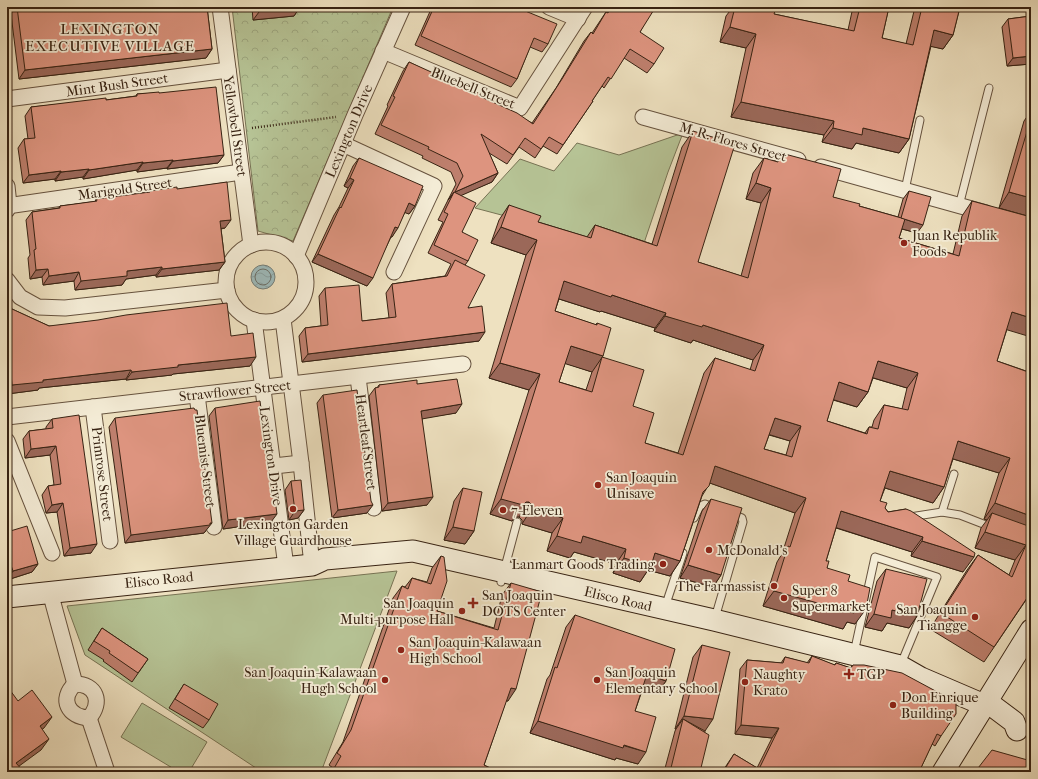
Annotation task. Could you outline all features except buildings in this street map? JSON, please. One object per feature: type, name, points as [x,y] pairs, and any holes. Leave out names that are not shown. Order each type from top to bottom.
[{"type":"main road","name":"Elisco Road","points":[[7,597],[286,567],[312,565],[326,570],[416,562],[502,577],[664,609],[900,666],[921,678],[984,705],[990,704],[1014,722],[1024,735]]},
{"type":"main road","name":"Elisco Road","points":[[502,577],[903,678],[921,678]]},
{"type":"main road","points":[[943,772],[1031,630]]},
{"type":"street","name":"Yellowbell Street","points":[[220,7],[251,246]]},
{"type":"street","name":"Lexington Drive","points":[[296,256],[355,115],[403,7]]},
{"type":"street","points":[[550,7],[582,13]]},
{"type":"street","name":"Bluebell Street","points":[[383,51],[520,108],[582,13]]},
{"type":"street","name":"Mint Bush Street","points":[[7,99],[228,70]]},
{"type":"street","name":"M. R. Flores Street","points":[[643,117],[1002,218]]},
{"type":"street","points":[[343,144],[434,186],[394,272]]},
{"type":"street","name":"Marigold Street","points":[[8,207],[241,172]]},
{"type":"street","points":[[7,186],[8,207]]},
{"type":"street","points":[[263,243],[275,243],[287,248],[296,256],[303,266],[306,278],[305,291],[301,302],[293,312],[283,319],[273,322],[263,322],[244,316],[236,309],[230,300],[227,290],[226,276],[231,263],[239,253],[251,246],[263,243]]},
{"type":"street","points":[[7,280],[13,298],[38,307],[65,308],[227,290]]},
{"type":"street","name":"Lexington Drive","points":[[283,319],[312,565]]},
{"type":"street","name":"Lexington Drive","points":[[254,320],[286,567]]},
{"type":"street","name":"Strawflower Street","points":[[7,417],[463,364]]},
{"type":"street","name":"Heartleaf Street","points":[[358,377],[374,508]]},
{"type":"street","name":"Bluemist Street","points":[[197,395],[214,527]]},
{"type":"street","name":"Primrose Street","points":[[93,407],[110,541]]},
{"type":"street","points":[[7,441],[52,553]]},
{"type":"street","points":[[274,466],[301,463]]},
{"type":"street","points":[[50,592],[74,684]]},
{"type":"street","points":[[74,684],[87,686],[95,695],[96,708],[89,718],[77,716],[68,707],[67,695],[69,689],[74,684]]},
{"type":"street","points":[[89,718],[107,772]]},
{"type":"lane","points":[[959,206],[989,88]]},
{"type":"lane","points":[[905,190],[920,120]]},
{"type":"lane","points":[[942,512],[954,474]]},
{"type":"lane","points":[[693,523],[697,509],[705,504],[744,520],[714,620]]},
{"type":"lane","points":[[906,518],[942,512],[960,515],[995,528]]},
{"type":"lane","points":[[502,577],[517,522]]},
{"type":"lane","points":[[664,609],[686,545]]},
{"type":"lane","points":[[854,654],[875,557],[937,577],[900,666]]},
{"type":"path","points":[[236,131],[355,115]]},
{"type":"green space","points":[[232,7],[393,7],[293,241],[258,231]]},
{"type":"green space","points":[[683,133],[641,252],[475,208],[520,159],[554,171],[577,143],[619,155]]},
{"type":"green space","points":[[397,571],[321,772],[262,772],[85,655],[67,606]]},
{"type":"green space","points":[[142,703],[207,742],[189,772],[179,772],[121,737]]},
{"type":"water","points":[[263,265],[271,269],[275,277],[271,285],[263,289],[255,285],[251,277],[255,269]]},
{"type":"place","name":"Juan Republik Foods","points":[[904,243]]},
{"type":"place","name":"San Joaquin Unisave","points":[[598,485]]},
{"type":"place","name":"Lexington Garden Village Guardhouse","points":[[293,509]]},
{"type":"place","name":"7-Eleven","points":[[503,510]]},
{"type":"place","name":"McDonald's","points":[[709,550]]},
{"type":"place","name":"Lanmart Goods Trading","points":[[663,564]]},
{"type":"place","name":"The Farmassist","points":[[774,586]]},
{"type":"place","name":"Super 8 Supermarket","points":[[784,598]]},
{"type":"place","name":"San Joaquin DOTS Center","points":[[473,603]]},
{"type":"place","name":"San Joaquin Multi-purpose Hall","points":[[462,611]]},
{"type":"place","name":"San Joaquin Tiangge","points":[[975,617]]},
{"type":"place","name":"San Joaquin-Kalawaan High School","points":[[401,650]]},
{"type":"place","name":"TGP","points":[[849,674]]},
{"type":"place","name":"San Joaquin-Kalawaan Hugh School","points":[[385,680]]},
{"type":"place","name":"San Joaquin Elementary School","points":[[597,680]]},
{"type":"place","name":"Naughty Krato","points":[[745,682]]},
{"type":"place","name":"Don Enrique Building","points":[[893,705]]},
{"type":"district","name":"LEXINGTON EXECUTIVE VILLAGE","points":[[110,38]]}]
